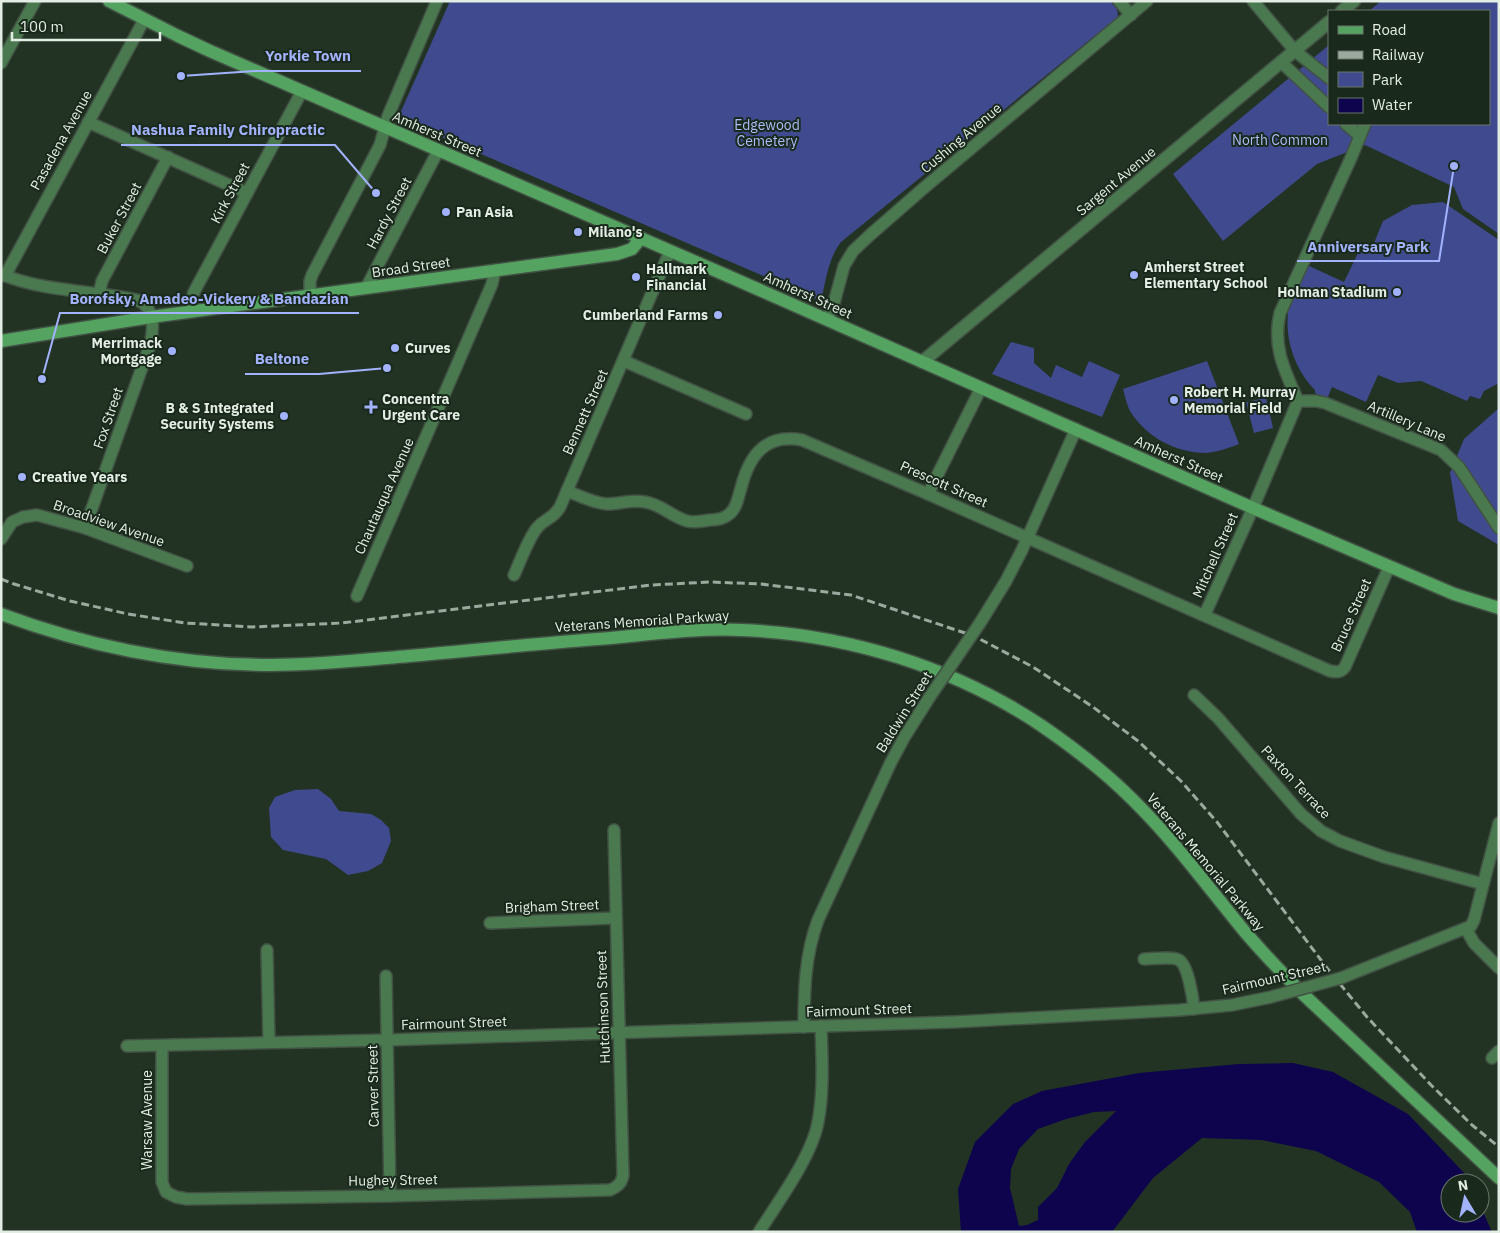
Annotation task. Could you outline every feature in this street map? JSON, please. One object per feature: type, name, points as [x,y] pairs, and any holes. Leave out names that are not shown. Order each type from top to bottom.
[{"type":"main road","name":"Amherst Street","points":[[109,1],[186,40],[302,92],[641,238],[1253,508],[1389,567],[1473,601],[1499,608]]},
{"type":"main road","name":"Broad Street","points":[[1,341],[151,317],[620,254],[632,249],[641,238]]},
{"type":"main road","name":"Veterans Memorial Parkway","points":[[1,614],[54,632],[110,647],[182,659],[236,664],[272,665],[330,662],[669,632],[729,629],[772,632],[819,639],[865,648],[903,659],[959,681],[1019,712],[1063,741],[1110,778],[1163,831],[1245,932],[1304,996],[1499,1178]]},
{"type":"street","points":[[1,64],[35,1]]},
{"type":"street","points":[[310,296],[312,275],[380,145],[388,116],[437,1]]},
{"type":"street","points":[[1119,1],[1131,15]]},
{"type":"street","name":"Cushing Avenue","points":[[827,320],[834,303],[844,266],[853,251],[1148,1]]},
{"type":"street","points":[[1253,1],[1295,50],[1328,77]]},
{"type":"street","points":[[1343,10],[1354,1]]},
{"type":"street","name":"Pasadena Avenue","points":[[3,275],[144,20]]},
{"type":"street","name":"Sargent Avenue","points":[[922,362],[1328,23]]},
{"type":"street","points":[[1281,62],[1328,106]]},
{"type":"street","name":"Kirk Street","points":[[191,312],[191,301],[194,292],[302,92]]},
{"type":"street","points":[[88,122],[247,193]]},
{"type":"street","points":[[1347,125],[1360,136]]},
{"type":"street","points":[[1298,401],[1282,363],[1278,341],[1280,313],[1365,125]]},
{"type":"street","name":"Hardy Street","points":[[366,288],[438,151]]},
{"type":"street","name":"Buker Street","points":[[98,294],[102,281],[168,158]]},
{"type":"street","name":"Bennett Street","points":[[514,575],[535,530],[556,513],[567,491],[670,251]]},
{"type":"street","name":"Chautauqua Avenue","points":[[357,596],[492,284],[495,270]]},
{"type":"street","points":[[3,275],[52,288],[140,301],[148,308],[151,317]]},
{"type":"street","name":"Fox Street","points":[[85,528],[150,345],[151,317]]},
{"type":"street","points":[[624,360],[746,414]]},
{"type":"street","points":[[928,494],[981,388]]},
{"type":"street","name":"Mitchell Street","points":[[1205,614],[1253,508],[1298,401]]},
{"type":"street","name":"Artillery Lane","points":[[1298,401],[1325,403],[1441,450],[1459,467],[1499,528]]},
{"type":"street","name":"Baldwin Street","points":[[804,1027],[806,975],[816,926],[891,762],[929,698],[1006,581],[1028,538],[1076,429]]},
{"type":"street","name":"Prescott Street","points":[[567,491],[599,503],[647,502],[693,522],[719,519],[728,516],[734,508],[748,467],[756,453],[772,442],[792,438],[811,443],[1337,672]]},
{"type":"street","name":"Broadview Avenue","points":[[1,539],[12,522],[37,514],[85,528],[187,566]]},
{"type":"street","name":"Bruce Street","points":[[1337,672],[1340,672],[1345,667],[1389,567]]},
{"type":"street","name":"Paxton Terrace","points":[[1194,695],[1218,718],[1301,814],[1321,831],[1340,841],[1384,857],[1483,884]]},
{"type":"street","points":[[1498,829],[1473,923],[1466,929],[1474,943],[1499,968]]},
{"type":"street","name":"Hutchinson Street","points":[[614,830],[623,1176],[621,1183]]},
{"type":"street","name":"Brigham Street","points":[[490,923],[615,918]]},
{"type":"street","name":"Fairmount Street","points":[[127,1046],[388,1040],[1009,1020],[1194,1008],[1243,1003],[1306,988],[1350,974],[1466,929]]},
{"type":"street","points":[[267,950],[269,1042]]},
{"type":"street","points":[[1144,959],[1172,958],[1181,961],[1193,997],[1194,1008]]},
{"type":"street","name":"Carver Street","points":[[386,976],[390,1196]]},
{"type":"street","points":[[759,1232],[811,1145],[818,1124],[821,1101],[821,1026]]},
{"type":"street","name":"Warsaw Avenue","points":[[162,1046],[162,1182],[166,1192]]},
{"type":"street","name":"Hughey Street","points":[[166,1192],[176,1197],[187,1199],[390,1196],[610,1190],[621,1183]]},
{"type":"green space","name":"Edgewood Cemetery","points":[[450,1],[1110,1],[1117,9],[1118,17],[841,242],[830,263],[821,301],[398,118]]},
{"type":"green space","name":"North Common","points":[[1381,1],[1499,1],[1499,234],[1463,209],[1454,187],[1365,145],[1317,164],[1223,241],[1173,174],[1328,46],[1328,125],[1490,125],[1490,10],[1370,10]]},
{"type":"green space","name":"Holman Stadium","points":[[1443,202],[1499,240],[1499,383],[1484,391],[1480,399],[1470,396],[1467,401],[1421,381],[1398,383],[1378,375],[1366,402],[1332,387],[1327,399],[1315,393],[1315,390],[1302,374],[1293,355],[1288,335],[1288,314],[1286,313],[1307,265],[1344,282],[1358,253],[1372,248],[1383,221],[1412,205]]},
{"type":"green space","points":[[1011,342],[1034,348],[1034,363],[1051,378],[1056,365],[1082,377],[1089,361],[1120,375],[1102,417],[992,374]]},
{"type":"green space","name":"Robert H. Murray Memorial Field","points":[[1207,361],[1239,444],[1214,452],[1195,452],[1173,447],[1144,429],[1130,411],[1123,389]]},
{"type":"green space","points":[[1266,398],[1273,428],[1254,433],[1246,402]]},
{"type":"green space","points":[[1499,408],[1499,545],[1458,521],[1450,473],[1464,439]]},
{"type":"green space","points":[[318,789],[331,799],[339,811],[371,814],[389,828],[391,841],[382,863],[368,871],[348,875],[326,859],[283,850],[271,837],[269,808],[275,797],[295,790]]},
{"type":"water","points":[[1293,1063],[1333,1072],[1408,1114],[1464,1173],[1440,1173],[1440,1223],[1488,1223],[1492,1232],[1417,1232],[1410,1212],[1379,1182],[1316,1151],[1262,1140],[1202,1138],[1153,1178],[1112,1232],[961,1232],[958,1189],[975,1142],[1013,1104],[1042,1091],[1139,1073],[1239,1064]],"holes":[[[1116,1111],[1085,1142],[1069,1164],[1057,1188],[1038,1207],[1038,1220],[1019,1226],[1010,1188],[1011,1169],[1019,1149],[1038,1129],[1094,1112]]]},
{"type":"railway","points":[[1,579],[70,601],[128,614],[185,623],[252,627],[342,623],[651,585],[710,582],[761,584],[851,595],[974,636],[1033,667],[1093,707],[1138,741],[1181,781],[1217,822],[1327,968],[1367,1017],[1431,1085],[1472,1125],[1499,1147]]},
{"type":"place","name":"Yorkie Town","points":[[181,76]]},
{"type":"place","name":"Anniversary Park","points":[[1454,166]]},
{"type":"place","name":"Nashua Family Chiropractic","points":[[376,193]]},
{"type":"place","name":"Pan Asia","points":[[446,212]]},
{"type":"place","name":"Milano's","points":[[578,232]]},
{"type":"place","name":"Amherst Street Elementary School","points":[[1134,275]]},
{"type":"place","name":"Hallmark Financial","points":[[636,277]]},
{"type":"place","name":"Holman Stadium","points":[[1397,292]]},
{"type":"place","name":"Cumberland Farms","points":[[718,315]]},
{"type":"place","name":"Curves","points":[[395,348]]},
{"type":"place","name":"Merrimack Mortgage","points":[[172,351]]},
{"type":"place","name":"Beltone","points":[[387,368]]},
{"type":"place","name":"Borofsky, Amadeo-Vickery & Bandazian","points":[[42,379]]},
{"type":"place","name":"Robert H. Murray Memorial Field","points":[[1174,400]]},
{"type":"place","name":"Concentra Urgent Care","points":[[371,407]]},
{"type":"place","name":"B & S Integrated Security Systems","points":[[284,416]]},
{"type":"place","name":"Creative Years","points":[[22,477]]}]
